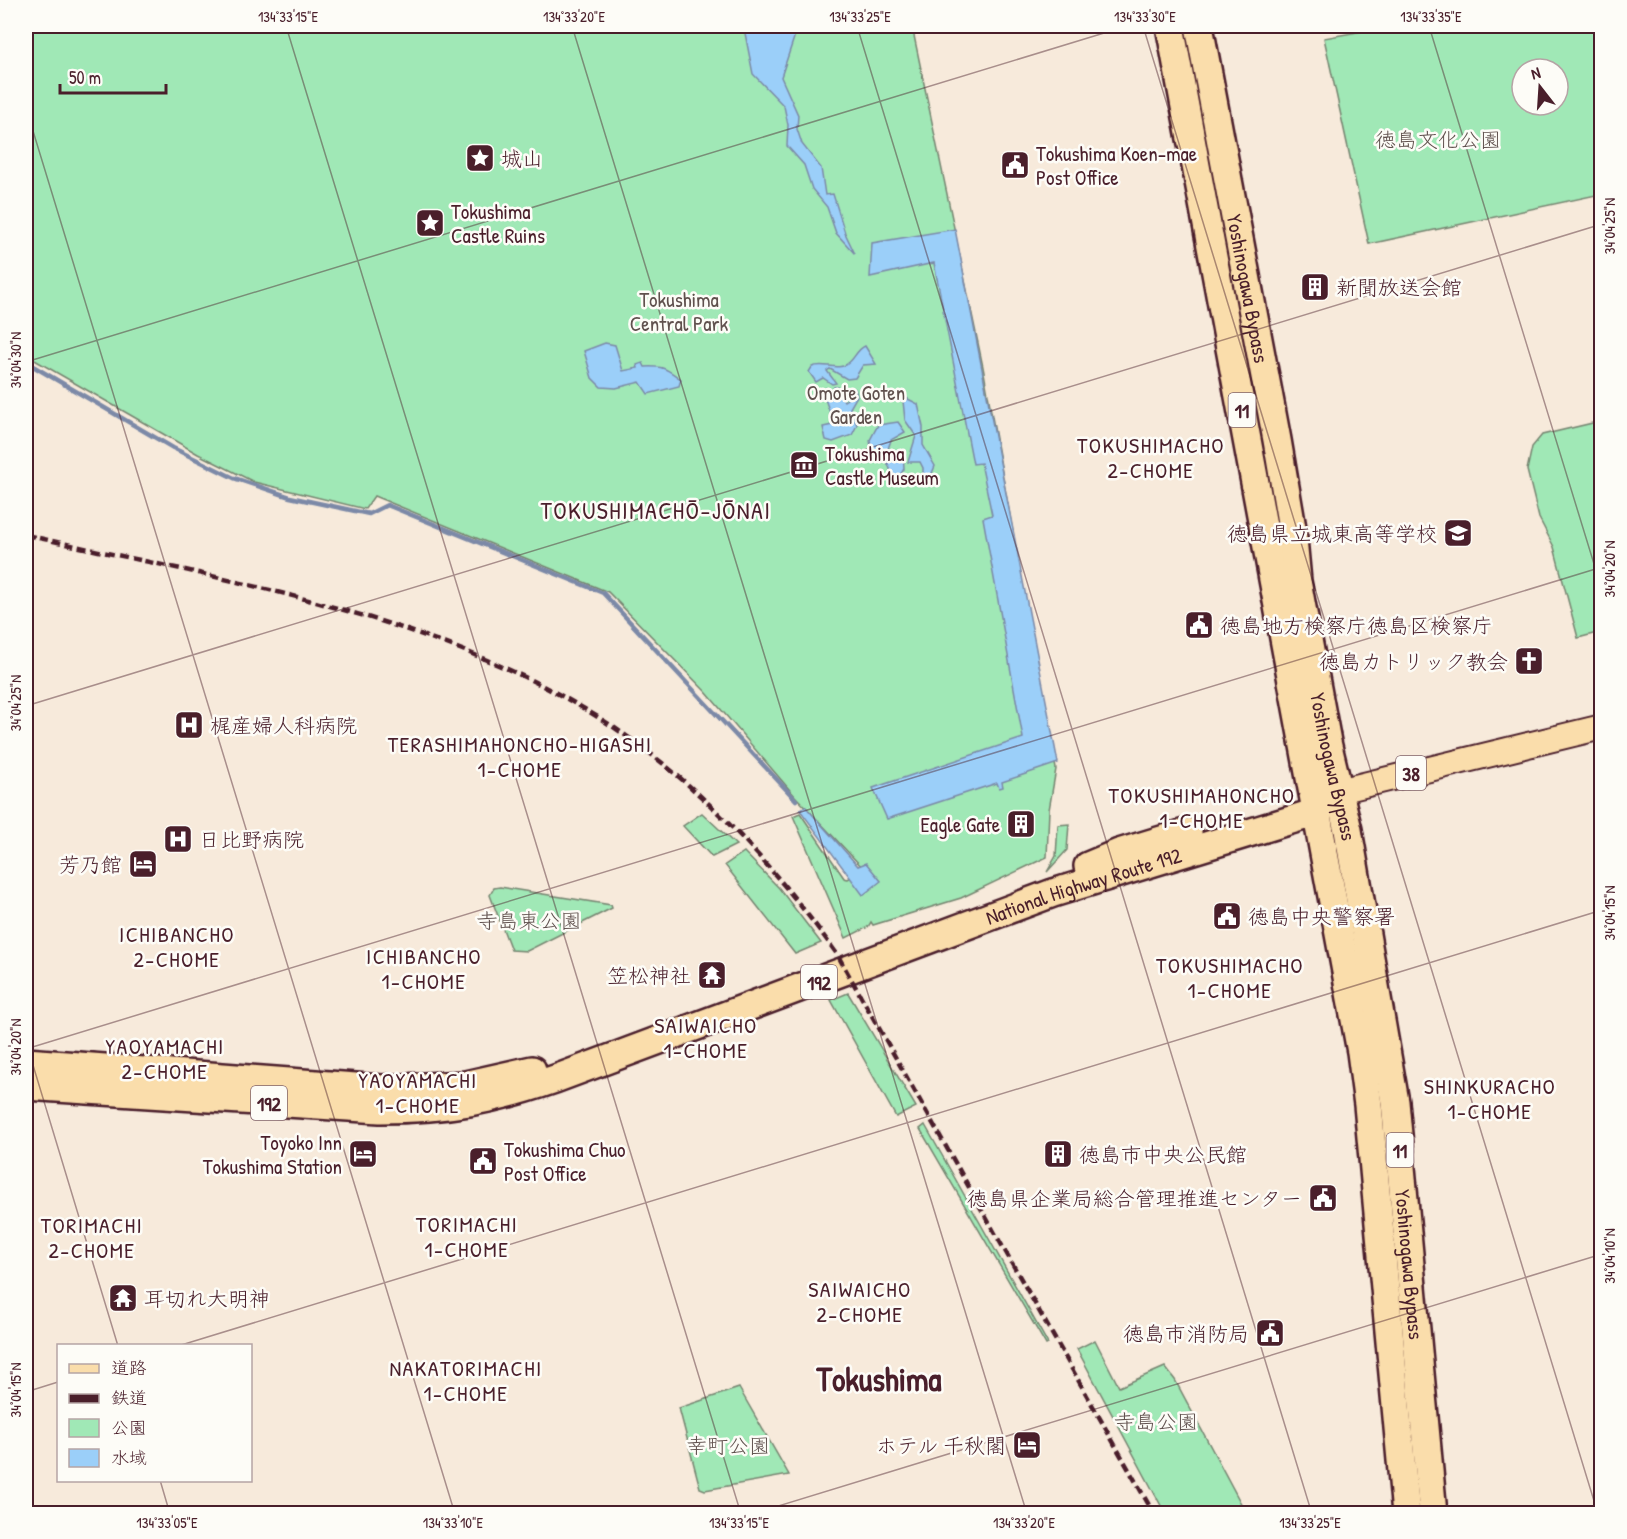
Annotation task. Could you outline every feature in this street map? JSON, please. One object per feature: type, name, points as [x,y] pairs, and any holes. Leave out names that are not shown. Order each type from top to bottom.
[{"type":"highway","name":"Yoshinogawa Bypass","points":[[1170,26],[1323,799],[1368,1105],[1406,1514]]},
{"type":"highway","name":"Yoshinogawa Bypass","points":[[1199,26],[1292,528],[1297,581],[1322,719],[1323,799],[1354,862],[1395,1102],[1433,1514]]},
{"type":"highway","name":"National Highway Route 192","points":[[26,1062],[382,1089],[465,1084],[503,1077],[592,1052],[1119,853],[1323,799]]},
{"type":"highway","name":"National Highway Route 192","points":[[26,1086],[380,1109],[425,1109],[468,1104],[512,1095],[1053,893],[1323,799]]},
{"type":"main road","name":"38","points":[[1323,799],[1602,727]]},
{"type":"green space","name":"Tokushima Central Park","points":[[26,26],[912,26],[983,367],[1056,769],[1049,810],[1047,857],[961,898],[873,925],[871,922],[868,927],[846,938],[793,816],[800,813],[844,878],[848,879],[864,869],[795,796],[706,692],[608,592],[374,496],[365,509],[254,482],[198,454],[26,355]]},
{"type":"green space","name":"徳島文化公園","points":[[1391,26],[1601,26],[1601,194],[1369,244],[1324,38]]},
{"type":"green space","points":[[1601,421],[1601,632],[1578,638],[1554,547],[1539,518],[1527,470],[1532,447],[1542,435]]},
{"type":"green space","points":[[702,813],[736,845],[712,857],[683,826]]},
{"type":"green space","points":[[1069,824],[1067,850],[1047,872],[1056,856],[1058,825]]},
{"type":"green space","points":[[744,852],[779,888],[821,943],[795,954],[725,865]]},
{"type":"green space","name":"寺島東公園","points":[[500,887],[611,905],[612,908],[527,951],[511,950],[490,895],[494,888]]},
{"type":"green space","points":[[848,993],[916,1107],[896,1117],[831,1000]]},
{"type":"green space","points":[[925,1125],[1048,1344],[1046,1345],[920,1129]]},
{"type":"green space","name":"寺島公園","points":[[1095,1340],[1119,1387],[1165,1367],[1175,1380],[1246,1513],[1165,1513],[1077,1349]]},
{"type":"green space","name":"幸町公園","points":[[739,1388],[789,1475],[705,1490],[700,1488],[679,1408]]},
{"type":"water","points":[[738,26],[791,26],[794,38],[781,77],[798,115],[797,129],[802,144],[821,168],[825,195],[833,194],[845,233],[855,254],[836,233],[827,207],[812,189],[804,165],[787,146],[788,125],[784,106],[753,74],[745,33]]},
{"type":"water","points":[[955,229],[1058,763],[1002,782],[1003,787],[999,788],[997,783],[887,819],[873,788],[1023,738],[983,518],[992,515],[981,463],[973,464],[934,263],[870,277],[872,243]]},
{"type":"water","points":[[605,343],[615,345],[623,371],[638,368],[637,365],[643,363],[645,367],[661,368],[681,379],[679,386],[648,394],[640,382],[616,388],[601,387],[592,378],[584,351]]},
{"type":"water","points":[[865,346],[876,364],[863,365],[855,378],[847,379],[830,369],[827,371],[836,383],[832,384],[823,378],[816,382],[809,372],[812,367],[821,365],[843,366]]},
{"type":"water","points":[[834,387],[837,387],[844,401],[847,399],[847,389],[855,389],[857,396],[850,408],[857,425],[852,435],[833,442],[826,440],[823,427],[832,425],[833,421],[822,391],[826,388],[832,392]]},
{"type":"water","points":[[906,398],[918,404],[923,427],[923,445],[935,466],[930,478],[923,478],[923,468],[920,462],[908,462],[916,436],[905,420],[903,401]]},
{"type":"water","points":[[898,422],[905,432],[891,440],[888,449],[892,453],[903,450],[904,469],[899,477],[894,478],[887,462],[873,451],[870,440],[878,425]]},
{"type":"water","points":[[805,806],[858,866],[866,863],[881,881],[863,895],[800,810]]},
{"type":"waterway","points":[[26,362],[173,448],[234,478],[290,497],[369,514],[387,505],[603,593],[796,800]]},
{"type":"railway","points":[[26,535],[265,589],[426,636],[503,667],[576,704],[643,748],[671,770],[748,844],[837,954],[1154,1514]]},
{"type":"place","name":"城山","points":[[480,158]]},
{"type":"place","name":"Tokushima Koen-mae Post Office","points":[[1015,165]]},
{"type":"place","name":"Tokushima Castle Ruins","points":[[430,223]]},
{"type":"place","name":"新聞放送会館","points":[[1315,287]]},
{"type":"place","name":"Tokushima Castle Museum","points":[[804,465]]},
{"type":"place","name":"徳島県立城東高等学校","points":[[1458,533]]},
{"type":"place","name":"徳島地方検察庁徳島区検察庁","points":[[1199,625]]},
{"type":"place","name":"徳島カトリック教会","points":[[1529,661]]},
{"type":"place","name":"梶産婦人科病院","points":[[189,725]]},
{"type":"place","name":"Eagle Gate","points":[[1021,824]]},
{"type":"place","name":"日比野病院","points":[[178,839]]},
{"type":"place","name":"芳乃館","points":[[143,864]]},
{"type":"place","name":"徳島中央警察署","points":[[1227,916]]},
{"type":"place","name":"笠松神社","points":[[712,975]]},
{"type":"place","name":"Toyoko Inn Tokushima Station","points":[[363,1154]]},
{"type":"place","name":"徳島市中央公民館","points":[[1058,1154]]},
{"type":"place","name":"Tokushima Chuo Post Office","points":[[483,1161]]},
{"type":"place","name":"徳島県企業局総合管理推進センター","points":[[1323,1198]]},
{"type":"place","name":"耳切れ大明神","points":[[123,1298]]},
{"type":"place","name":"徳島市消防局","points":[[1270,1333]]},
{"type":"place","name":"ホテル 千秋閣","points":[[1027,1445]]},
{"type":"district","name":"TOKUSHIMACHO 2-CHOME","points":[[1151,458]]},
{"type":"district","name":"TOKUSHIMACHŌ-JŌNAI","points":[[656,510]]},
{"type":"district","name":"TERASHIMAHONCHO-HIGASHI 1-CHOME","points":[[520,756]]},
{"type":"district","name":"TOKUSHIMAHONCHO 1-CHOME","points":[[1202,808]]},
{"type":"district","name":"ICHIBANCHO 2-CHOME","points":[[177,946]]},
{"type":"district","name":"ICHIBANCHO 1-CHOME","points":[[424,968]]},
{"type":"district","name":"TOKUSHIMACHO 1-CHOME","points":[[1230,978]]},
{"type":"district","name":"SAIWAICHO 1-CHOME","points":[[706,1038]]},
{"type":"district","name":"YAOYAMACHI 2-CHOME","points":[[165,1058]]},
{"type":"district","name":"YAOYAMACHI 1-CHOME","points":[[418,1092]]},
{"type":"district","name":"SHINKURACHO 1-CHOME","points":[[1490,1098]]},
{"type":"district","name":"TORIMACHI 1-CHOME","points":[[467,1236]]},
{"type":"district","name":"TORIMACHI 2-CHOME","points":[[92,1238]]},
{"type":"district","name":"SAIWAICHO 2-CHOME","points":[[860,1302]]},
{"type":"district","name":"Tokushima","points":[[879,1379]]},
{"type":"district","name":"NAKATORIMACHI 1-CHOME","points":[[466,1380]]},
{"type":"park label","name":"Omote Goten Garden","points":[[856,404]]}]
